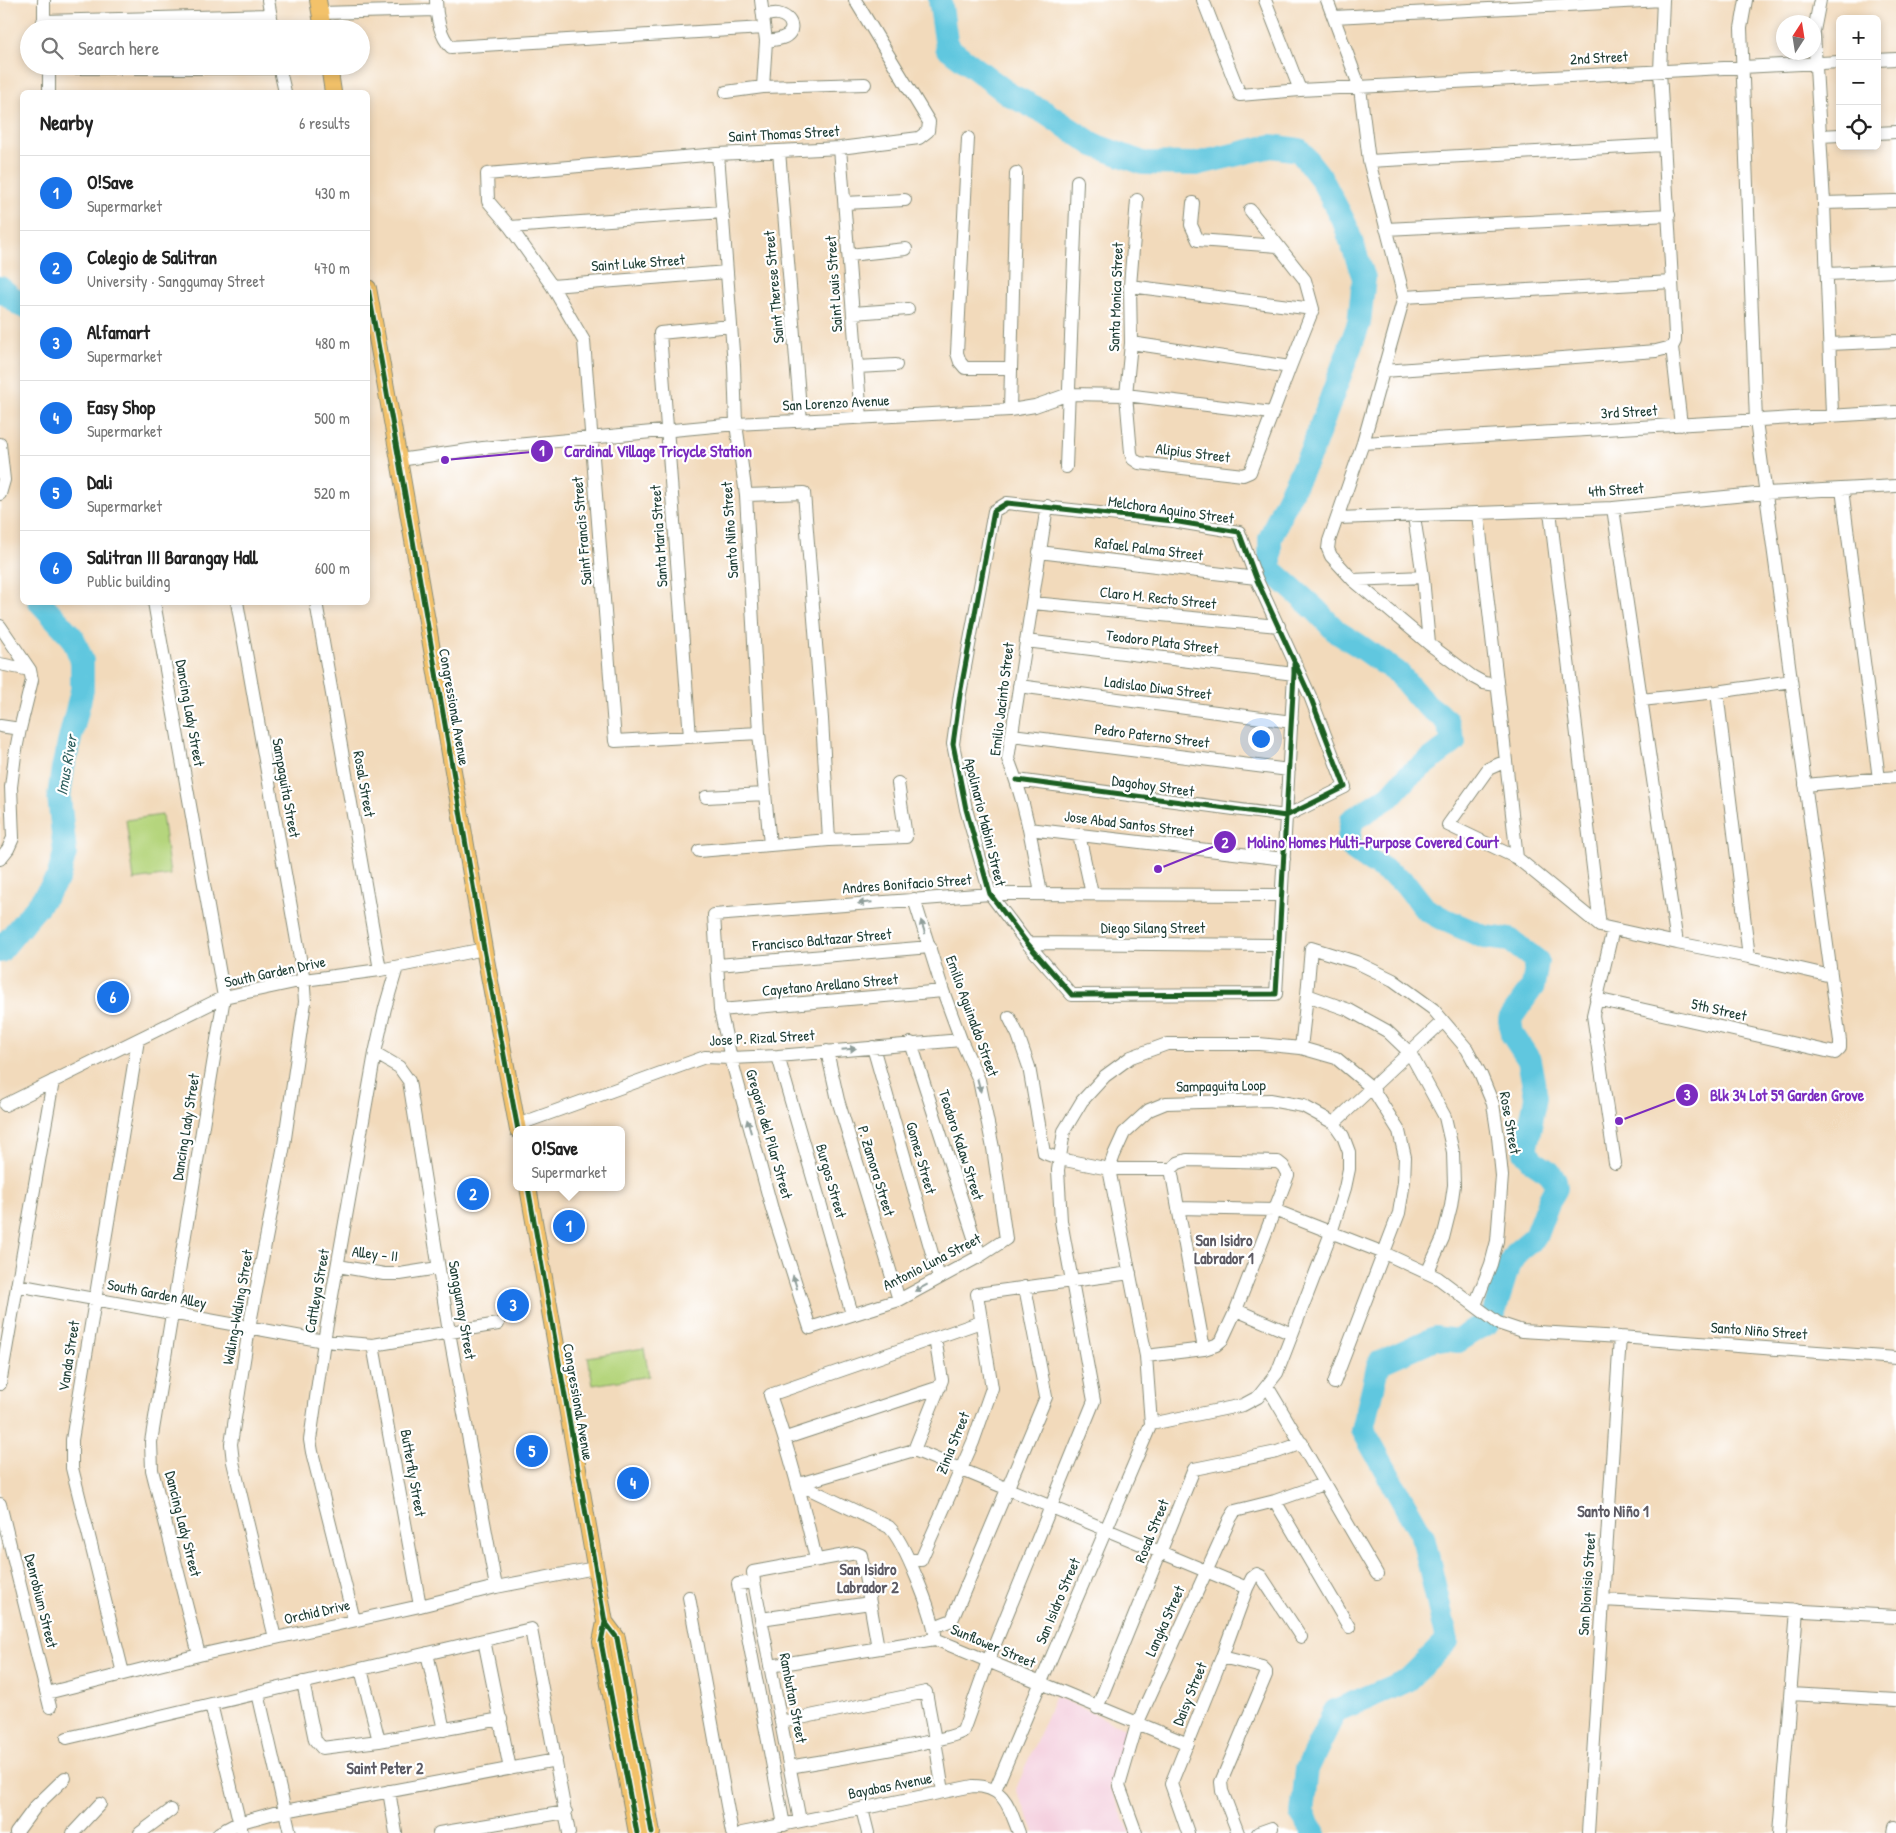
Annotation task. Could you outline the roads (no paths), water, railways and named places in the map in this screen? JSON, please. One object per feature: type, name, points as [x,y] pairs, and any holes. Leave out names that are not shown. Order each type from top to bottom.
[{"type":"main road","points":[[330,75],[333,90]]},
{"type":"main road","name":"Congressional Avenue","points":[[370,299],[517,1126]]},
{"type":"main road","name":"Congressional Avenue","points":[[529,1191],[605,1622],[601,1642],[637,1833]]},
{"type":"main road","name":"Congressional Avenue","points":[[605,1622],[617,1638],[652,1833]]},
{"type":"street","points":[[44,0],[44,20]]},
{"type":"street","points":[[268,0],[271,20]]},
{"type":"street","points":[[761,0],[764,28],[763,87]]},
{"type":"street","name":"Saint Thomas Street","points":[[487,174],[718,154],[840,148],[918,138],[928,131],[929,122],[855,0]]},
{"type":"street","name":"2nd Street","points":[[1203,0],[1240,95],[1300,90],[1836,62]]},
{"type":"street","points":[[1266,0],[1300,90]]},
{"type":"street","points":[[1327,0],[1360,88],[1369,161],[1404,297],[1363,443],[1329,541],[1328,549],[1331,556],[1353,580],[1429,644],[1474,677],[1484,683],[1496,685]]},
{"type":"street","points":[[1334,18],[1663,0],[1660,71],[1663,145],[1676,334],[1672,348],[1681,425]]},
{"type":"street","points":[[1506,761],[1488,769],[1448,825],[1517,858],[1600,926],[1677,944],[1749,956],[1830,976],[1756,421],[1741,28],[1746,0]]},
{"type":"street","points":[[1817,15],[1820,0]]},
{"type":"street","points":[[321,16],[437,9],[446,41],[452,47],[764,28]]},
{"type":"street","points":[[157,20],[270,15]]},
{"type":"street","points":[[1881,60],[1896,59]]},
{"type":"street","points":[[1816,60],[1824,203],[1832,414]]},
{"type":"street","points":[[49,75],[49,90]]},
{"type":"street","points":[[281,75],[285,90]]},
{"type":"street","points":[[726,92],[763,87],[865,84]]},
{"type":"street","points":[[1881,133],[1896,132]]},
{"type":"street","points":[[1820,136],[1836,135]]},
{"type":"street","points":[[968,138],[957,353],[960,362],[965,368],[1010,368]]},
{"type":"street","points":[[1369,161],[1663,145]]},
{"type":"street","name":"Saint Louis Street","points":[[840,148],[861,418]]},
{"type":"street","name":"Saint Therese Street","points":[[779,151],[801,421]]},
{"type":"street","name":"Santo Niño Street","points":[[718,154],[731,326],[736,424],[746,494],[759,733],[770,844]]},
{"type":"street","points":[[1010,410],[1016,173]]},
{"type":"street","name":"Saint Francis Street","points":[[487,174],[488,201],[510,227],[552,286],[584,341],[615,742],[759,733]]},
{"type":"street","points":[[1066,467],[1077,181]]},
{"type":"street","points":[[845,203],[905,200]]},
{"type":"street","name":"Santa Monica Street","points":[[1137,200],[1130,286],[1131,343],[1126,395],[1131,453],[1133,459],[1139,463]]},
{"type":"street","points":[[1824,203],[1896,201]]},
{"type":"street","points":[[1192,203],[1191,225],[1198,240],[1278,246]]},
{"type":"street","points":[[1250,210],[1305,280],[1313,308],[1272,412]]},
{"type":"street","points":[[510,227],[723,212]]},
{"type":"street","points":[[1386,229],[1669,215]]},
{"type":"street","points":[[849,256],[906,249]]},
{"type":"street","points":[[1827,274],[1896,271]]},
{"type":"street","name":"Saint Luke Street","points":[[552,286],[727,272]]},
{"type":"street","points":[[1404,297],[1672,282]]},
{"type":"street","points":[[1130,286],[1313,308]]},
{"type":"street","points":[[853,313],[908,309]]},
{"type":"street","name":"Santa Maria Street","points":[[690,737],[660,333],[731,326]]},
{"type":"street","points":[[1830,344],[1896,341]]},
{"type":"street","points":[[1131,343],[1290,367]]},
{"type":"street","points":[[1384,371],[1656,351],[1672,348]]},
{"type":"street","points":[[857,367],[896,365]]},
{"type":"street","name":"San Lorenzo Avenue","points":[[399,460],[484,448],[736,424],[1010,410],[1035,406],[1069,394],[1126,395],[1272,412]]},
{"type":"street","name":"Alipius Street","points":[[1139,463],[1243,475],[1250,472],[1272,412]]},
{"type":"street","name":"3rd Street","points":[[1363,443],[1756,421],[1832,414],[1896,412]]},
{"type":"street","points":[[0,451],[4,480],[0,494]]},
{"type":"street","name":"4th Street","points":[[1338,518],[1613,508],[1766,493],[1896,486]]},
{"type":"street","points":[[1842,489],[1879,779]]},
{"type":"street","points":[[746,494],[804,493],[822,719],[829,840]]},
{"type":"street","name":"Apolinario Mabini Street","points":[[1047,506],[1007,502],[994,511],[959,702],[953,744],[966,808],[990,894],[1028,944],[1072,995],[1276,994],[1279,945]]},
{"type":"street","name":"Emilio Jacinto Street","points":[[1040,894],[1029,829],[1017,780],[1008,759],[1047,506]]},
{"type":"street","name":"Melchora Aquino Street","points":[[1047,506],[1173,521],[1239,532],[1256,578],[1279,626],[1294,669],[1310,696],[1345,787],[1286,816]]},
{"type":"street","points":[[1613,508],[1677,944]]},
{"type":"street","points":[[1550,511],[1600,926]]},
{"type":"street","points":[[1478,514],[1517,858]]},
{"type":"street","points":[[1414,516],[1423,577],[1429,644]]},
{"type":"street","name":"Rafael Palma Street","points":[[1039,552],[1256,578]]},
{"type":"street","points":[[1353,580],[1423,577]]},
{"type":"street","name":"Claro M. Recto Street","points":[[1033,603],[1279,626]]},
{"type":"street","name":"Dancing Lady Street","points":[[155,605],[224,998],[151,1442],[152,1470],[199,1654]]},
{"type":"street","name":"Sampaguita Street","points":[[238,605],[304,980]]},
{"type":"street","name":"Rosal Street","points":[[317,605],[380,970]]},
{"type":"street","points":[[0,626],[30,670],[32,680],[6,786],[13,838],[8,849],[0,858]]},
{"type":"street","name":"Teodoro Plata Street","points":[[1026,641],[1294,669]]},
{"type":"street","points":[[0,664],[30,670]]},
{"type":"street","points":[[1279,945],[1294,669]]},
{"type":"street","points":[[1641,700],[1717,692],[1791,681]]},
{"type":"street","name":"Ladislao Diwa Street","points":[[1019,686],[1292,722]]},
{"type":"street","points":[[1717,692],[1749,956]]},
{"type":"street","points":[[0,726],[20,730]]},
{"type":"street","name":"Pedro Paterno Street","points":[[1012,735],[1289,770]]},
{"type":"street","points":[[1806,785],[1896,777]]},
{"type":"street","name":"Dagohoy Street","points":[[1017,780],[1286,816]]},
{"type":"street","points":[[699,851],[829,840],[906,837],[898,783]]},
{"type":"street","points":[[706,797],[765,794]]},
{"type":"street","name":"Jose Abad Santos Street","points":[[1029,829],[1284,859]]},
{"type":"street","points":[[1079,835],[1092,894]]},
{"type":"street","name":"Andres Bonifacio Street","points":[[714,916],[990,894],[1282,895]]},
{"type":"street","name":"Emilio Aguinaldo Street","points":[[914,899],[960,1040],[979,1080],[993,1148],[1006,1235]]},
{"type":"street","name":"Gregorio del Pilar Street","points":[[714,916],[720,1010],[730,1058],[772,1209],[810,1328]]},
{"type":"street","points":[[1613,929],[1593,1015],[1615,1163]]},
{"type":"street","name":"Diego Silang Street","points":[[1028,944],[1279,945]]},
{"type":"street","name":"Francisco Baltazar Street","points":[[718,965],[930,947]]},
{"type":"street","name":"Rose Street","points":[[1308,995],[1311,948],[1356,962],[1393,980],[1433,1009],[1467,1049],[1482,1075],[1493,1104],[1502,1176],[1497,1241],[1477,1306]]},
{"type":"street","name":"South Garden Drive","points":[[5,1105],[224,998],[304,980],[380,970],[484,949]]},
{"type":"street","name":"Cattleya Street","points":[[354,1620],[310,1440],[324,1341],[375,1053],[397,967]]},
{"type":"street","name":"5th Street","points":[[1596,999],[1835,1053],[1840,1048],[1840,1041],[1830,976]]},
{"type":"street","name":"Waling-Waling Street","points":[[275,1638],[233,1462],[231,1444],[249,1328],[285,1136],[305,1002],[304,980]]},
{"type":"street","name":"Cayetano Arellano Street","points":[[720,1010],[943,991]]},
{"type":"street","points":[[1301,1048],[1308,995],[1348,1010],[1387,1031],[1410,1053],[1445,1117],[1453,1152],[1454,1185],[1451,1206],[1443,1238],[1427,1273]]},
{"type":"street","points":[[1009,1017],[1018,1035],[1029,1067],[1044,1153],[1060,1159],[1109,1169],[1171,1169],[1178,1162],[1187,1160],[1278,1162],[1283,1166],[1288,1175],[1236,1310],[1222,1340],[1204,1349],[1146,1356]]},
{"type":"street","points":[[1109,1169],[1146,1356],[1151,1424],[1243,1405],[1258,1397],[1277,1373],[1331,1233],[1349,1169],[1349,1152],[1343,1136],[1334,1123],[1443,1021]]},
{"type":"street","name":"Vanda Street","points":[[123,1673],[72,1468],[72,1440],[138,1040]]},
{"type":"street","name":"Jose P. Rizal Street","points":[[522,1126],[705,1057],[778,1056],[960,1040]]},
{"type":"street","name":"Teodoro Kalaw Street","points":[[911,1043],[980,1256]]},
{"type":"street","points":[[790,1767],[936,1740],[963,1732],[988,1662],[1094,1401],[1061,1221],[1058,1170],[1064,1131],[1082,1101],[1105,1076],[1131,1057],[1167,1044],[1259,1044],[1301,1048],[1336,1058],[1372,1088],[1398,1130],[1405,1157],[1404,1182],[1399,1213],[1334,1383]]},
{"type":"street","name":"Gomez Street","points":[[873,1047],[939,1278]]},
{"type":"street","name":"P. Zamora Street","points":[[826,1051],[838,1100],[899,1300]]},
{"type":"street","name":"Sanggumay Street","points":[[375,1053],[399,1068],[409,1081],[438,1268],[496,1588]]},
{"type":"street","name":"Burgos Street","points":[[778,1056],[852,1314]]},
{"type":"street","points":[[0,1384],[53,1081]]},
{"type":"street","name":"Sampaguita Loop","points":[[1109,1169],[1124,1133],[1149,1110],[1166,1103],[1270,1100],[1303,1106],[1334,1123]]},
{"type":"street","points":[[1171,1169],[1204,1349]]},
{"type":"street","points":[[1178,1208],[1274,1210]]},
{"type":"street","name":"Santo Niño Street","points":[[1274,1210],[1384,1253],[1438,1278],[1498,1323],[1522,1331],[1620,1336],[1896,1358]]},
{"type":"street","name":"Antonio Luna Street","points":[[810,1328],[899,1300],[980,1256],[1003,1242],[1006,1239],[1006,1235]]},
{"type":"street","name":"Alley - II","points":[[338,1266],[384,1274],[400,1274],[438,1268]]},
{"type":"street","points":[[770,1666],[878,1648],[935,1633],[952,1620],[1046,1397],[1025,1287],[1130,1273]]},
{"type":"street","name":"South Garden Alley","points":[[17,1285],[324,1341],[373,1345],[498,1324]]},
{"type":"street","name":"Zinia Street","points":[[909,1560],[921,1560],[973,1442],[992,1388],[976,1294],[1025,1287]]},
{"type":"street","points":[[1236,1310],[1292,1334]]},
{"type":"street","points":[[816,1560],[799,1484],[786,1438],[770,1395],[981,1322]]},
{"type":"street","name":"San Dionisio Street","points":[[1588,1833],[1620,1336]]},
{"type":"street","points":[[914,1450],[942,1380],[935,1338]]},
{"type":"street","name":"Butterfly Street","points":[[373,1345],[420,1606]]},
{"type":"street","points":[[786,1438],[940,1386]]},
{"type":"street","points":[[1268,1386],[1302,1443],[1323,1484],[1377,1574]]},
{"type":"street","name":"San Isidro Street","points":[[995,1790],[1151,1424]]},
{"type":"street","name":"Rosal Street","points":[[1097,1708],[1194,1469],[1278,1452],[1302,1443]]},
{"type":"street","points":[[799,1484],[914,1450],[1247,1588]]},
{"type":"street","name":"Sunflower Street","points":[[799,1484],[889,1527],[896,1533],[909,1560],[935,1633],[988,1662],[1188,1744]]},
{"type":"street","name":"Langka Street","points":[[1136,1833],[1119,1786],[1137,1724],[1220,1540],[1235,1511],[1275,1501],[1323,1484]]},
{"type":"street","points":[[1275,1501],[1349,1626]]},
{"type":"street","name":"Denrobium Street","points":[[0,1504],[50,1707]]},
{"type":"street","points":[[784,1825],[738,1584],[754,1582],[753,1572],[856,1553],[861,1555],[878,1648]]},
{"type":"street","name":"Orchid Drive","points":[[47,1693],[199,1654],[595,1568]]},
{"type":"street","name":"Daisy Street","points":[[1188,1833],[1171,1784],[1222,1657],[1247,1588],[1254,1576],[1257,1574],[1261,1576],[1300,1637]]},
{"type":"street","name":"Rambutan Street","points":[[754,1582],[800,1821]]},
{"type":"street","points":[[689,1597],[732,1833]]},
{"type":"street","points":[[1603,1600],[1896,1616]]},
{"type":"street","points":[[761,1619],[870,1603]]},
{"type":"street","points":[[1779,1833],[1797,1610]]},
{"type":"street","points":[[67,1738],[532,1629],[570,1833]]},
{"type":"street","points":[[484,1640],[510,1769]]},
{"type":"street","points":[[427,1653],[444,1730]]},
{"type":"street","points":[[1222,1657],[1262,1667],[1266,1671],[1266,1676],[1221,1782],[1222,1791],[1238,1833]]},
{"type":"street","points":[[361,1669],[379,1741]]},
{"type":"street","points":[[302,1682],[315,1740],[322,1748],[379,1741],[501,1719]]},
{"type":"street","points":[[781,1722],[926,1692],[936,1740],[943,1792]]},
{"type":"street","points":[[258,1693],[290,1833]]},
{"type":"street","points":[[1791,1694],[1896,1700]]},
{"type":"street","points":[[210,1704],[240,1828]]},
{"type":"street","points":[[219,1833],[240,1828],[286,1810],[556,1760]]},
{"type":"street","points":[[16,1833],[36,1806],[65,1778]]},
{"type":"street","name":"Bayabas Avenue","points":[[742,1833],[973,1786],[985,1786],[995,1790]]},
{"type":"street","points":[[995,1790],[1007,1803],[1019,1833]]},
{"type":"street","points":[[389,1792],[396,1833]]},
{"type":"street","points":[[73,1833],[100,1804]]},
{"type":"street","points":[[862,1809],[868,1833]]},
{"type":"street","points":[[140,1833],[171,1810]]},
{"type":"street","points":[[439,1833],[566,1812]]},
{"type":"street","points":[[1896,1827],[1896,1833]]},
{"type":"street","points":[[1258,1833],[1272,1828]]},
{"type":"waterway","points":[[940,0],[947,47],[1010,95],[1044,112],[1094,145],[1143,163],[1196,164],[1271,146],[1299,150],[1321,178],[1345,224],[1364,278],[1359,323],[1312,450],[1270,539],[1270,569],[1316,610],[1337,632],[1398,673],[1423,702],[1446,720],[1454,742],[1407,777],[1390,796],[1352,820],[1348,843],[1358,853],[1405,883],[1425,909],[1484,937],[1510,940],[1537,961],[1533,986],[1510,1019],[1512,1034],[1529,1060],[1536,1097],[1525,1152],[1534,1162],[1549,1172],[1555,1180],[1556,1188],[1535,1237],[1517,1252],[1508,1266],[1494,1313],[1488,1322],[1458,1341],[1435,1338],[1379,1363],[1363,1430],[1423,1537],[1447,1641],[1408,1680],[1335,1711],[1307,1769],[1302,1814],[1315,1833]]},
{"type":"waterway","name":"Imus River","points":[[0,288],[20,304]]},
{"type":"waterway","name":"Imus River","points":[[0,951],[58,878],[65,853],[59,797],[63,768],[82,690],[82,661],[73,638],[43,605]]},
{"type":"place","name":"Cardinal Village Tricycle Station","points":[[445,460]]},
{"type":"place","name":"Molino Homes Multi-Purpose Covered Court","points":[[1158,869]]},
{"type":"place","name":"Salitran III Barangay Hall","points":[[113,997]]},
{"type":"place","name":"Blk 34 Lot 59 Garden Grove","points":[[1619,1121]]},
{"type":"place","name":"Colegio de Salitran","points":[[473,1194]]},
{"type":"place","name":"O!Save","points":[[569,1226]]},
{"type":"place","name":"Alfamart","points":[[513,1305]]},
{"type":"place","name":"Dali","points":[[532,1451]]},
{"type":"place","name":"Easy Shop","points":[[633,1483]]},
{"type":"district","name":"San Isidro Labrador 1","points":[[1224,1249]]},
{"type":"district","name":"Santo Niño 1","points":[[1613,1511]]},
{"type":"district","name":"San Isidro Labrador 2","points":[[868,1578]]},
{"type":"district","name":"Saint Peter 2","points":[[385,1768]]}]
